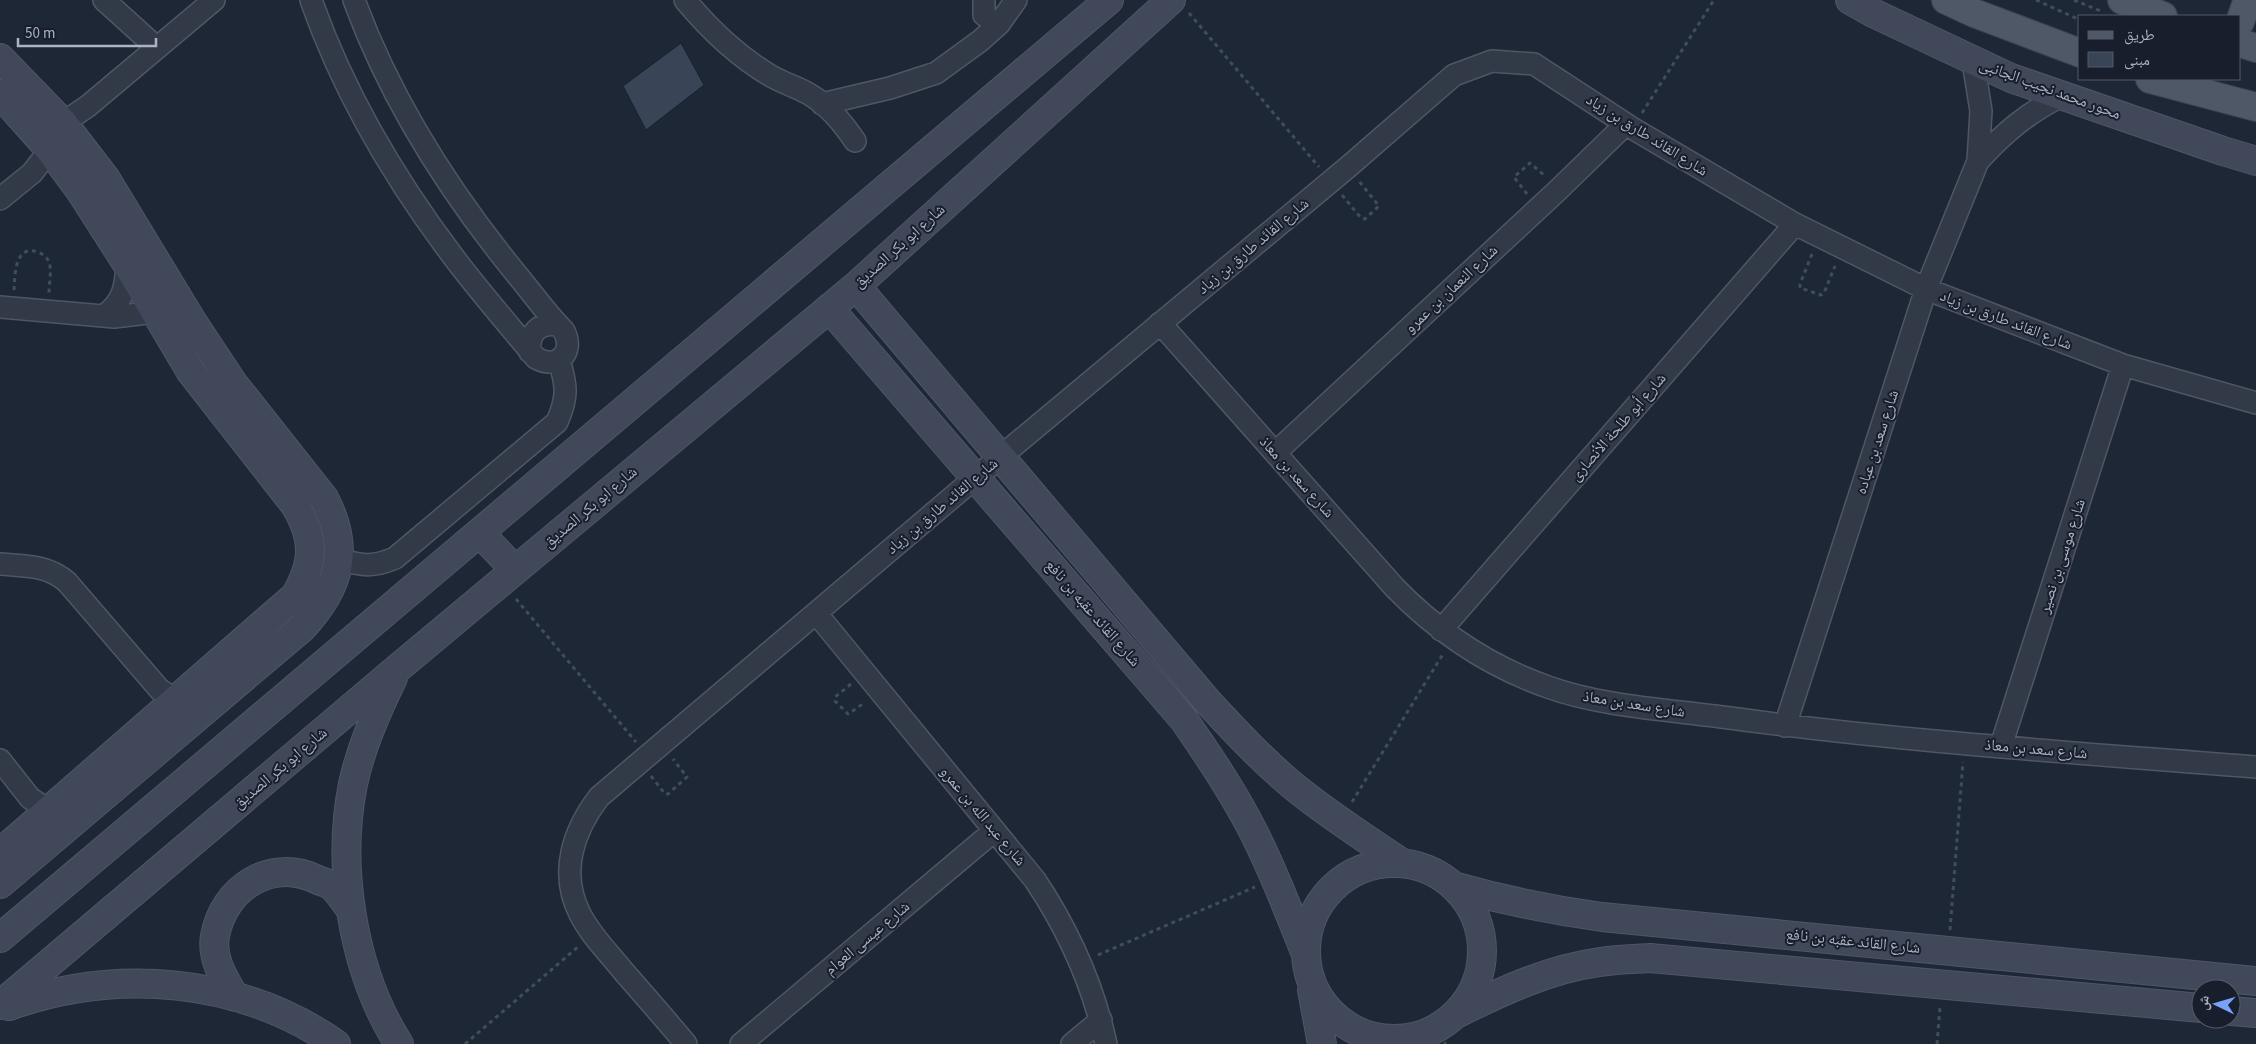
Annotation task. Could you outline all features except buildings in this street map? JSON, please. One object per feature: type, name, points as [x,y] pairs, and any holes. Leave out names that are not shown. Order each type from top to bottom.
[{"type":"main road","points":[[1946,0],[1974,13],[2078,52]]},
{"type":"main road","points":[[2114,7],[2158,15]]},
{"type":"main road","points":[[2241,43],[2256,48]]},
{"type":"main road","points":[[2154,80],[2256,107]]},
{"type":"street","points":[[104,0],[157,48]]},
{"type":"street","points":[[63,123],[88,106],[214,0]]},
{"type":"street","points":[[311,0],[321,28],[362,114],[410,196],[452,255],[530,352],[543,362],[551,363],[558,360],[568,347],[567,338],[484,234],[441,172],[398,98],[354,0]]},
{"type":"street","points":[[685,0],[708,28],[738,55],[772,77],[808,94],[822,104],[840,118],[855,140]]},
{"type":"street","points":[[984,0],[984,15],[999,24]]},
{"type":"street","points":[[822,104],[890,88],[936,73],[980,41],[999,24],[1016,0]]},
{"type":"street","points":[[0,938],[1108,0]]},
{"type":"street","name":"محور محمد نجيب الجانبى","points":[[1850,0],[1873,13],[2011,78],[2223,151],[2256,160]]},
{"type":"street","name":"شارع ابو بكر الصديق","points":[[0,1007],[398,668],[856,286],[1178,4]]},
{"type":"street","points":[[0,58],[63,123],[106,179],[139,258],[154,312],[192,372],[295,505],[305,522],[310,541],[310,560],[305,579],[295,596],[0,853]]},
{"type":"street","name":"شارع القائد طارق بن زياد","points":[[686,1044],[592,935],[580,913],[572,890],[570,865],[574,840],[584,817],[599,797],[975,478],[1348,167],[1454,75],[1492,61],[1534,64],[1629,126],[1795,224],[1842,249],[1926,289],[2123,365],[2256,403]]},
{"type":"street","name":"شارع سعد بن عباده","points":[[1785,726],[1926,289],[1978,161],[1981,111],[1973,61]]},
{"type":"street","points":[[0,94],[50,150],[79,189],[139,258],[233,383],[324,498],[334,517],[339,538],[339,560],[332,586],[320,608],[302,628],[0,884]]},
{"type":"street","name":"شارع سعد بن عباده","points":[[1978,161],[2016,122],[2038,107],[2063,95]]},
{"type":"street","name":"شارع النعمان بن عمرو","points":[[1275,453],[1539,207],[1629,126]]},
{"type":"street","points":[[0,199],[32,173],[50,150]]},
{"type":"street","name":"شارع أبو طلحة الأنصارى","points":[[1447,635],[1795,224]]},
{"type":"street","points":[[104,316],[115,308],[122,297],[139,258]]},
{"type":"street","name":"شارع القائد عقبه بن نافع","points":[[856,286],[1208,702],[1242,738],[1292,786],[1339,822],[1402,863]]},
{"type":"street","points":[[6,307],[104,316],[154,312]]},
{"type":"street","name":"شارع القائد عقبه بن نافع","points":[[829,308],[1184,720],[1221,774],[1253,831],[1276,878],[1305,952]]},
{"type":"street","name":"شارع سعد بن معاذ","points":[[1160,323],[1395,588],[1447,635],[1484,659],[1516,675],[1559,690],[1622,703],[1785,726],[2256,767]]},
{"type":"street","points":[[530,352],[529,342],[532,333],[540,326],[558,325]]},
{"type":"street","points":[[339,560],[366,566],[381,564],[395,558],[557,422],[565,403],[566,383],[558,360]]},
{"type":"street","name":"شارع موسى بن نصير","points":[[2001,746],[2123,365]]},
{"type":"street","points":[[480,533],[508,576]]},
{"type":"street","points":[[0,564],[44,568],[57,573],[67,582],[160,690],[176,700]]},
{"type":"street","name":"شارع عبد الله بن عمرو","points":[[816,612],[1035,880],[1053,906],[1082,963],[1101,1020],[1106,1044]]},
{"type":"street","points":[[398,668],[370,724],[353,785],[346,848],[351,910],[365,971],[389,1028],[399,1044]]},
{"type":"street","points":[[0,760],[30,798],[49,811]]},
{"type":"street","name":"شارع عيسى العوام","points":[[740,1044],[994,831]]},
{"type":"street","points":[[1310,981],[1325,1007],[1348,1027],[1375,1038],[1434,1040],[1472,991],[1481,964],[1481,935],[1471,908],[1453,886],[1430,870],[1402,863],[1373,865],[1346,877],[1324,897],[1310,923],[1305,952],[1310,981],[1322,1044]]},
{"type":"street","points":[[234,997],[219,968],[215,937],[224,908],[244,884],[273,872],[304,873],[332,886],[351,910]]},
{"type":"street","name":"شارع القائد عقبه بن نافع","points":[[1453,886],[1507,901],[1602,918],[2256,980]]},
{"type":"street","points":[[1456,1014],[1499,992],[1549,973],[1600,962],[1650,958],[2191,1007]]},
{"type":"street","points":[[0,1007],[40,995],[88,985],[137,982],[187,986],[234,997],[280,1013],[323,1035],[336,1044]]},
{"type":"street","points":[[2241,1012],[2256,1013]]},
{"type":"street","points":[[1072,1044],[1101,1020]]},
{"type":"path","points":[[1629,126],[1714,0]]},
{"type":"path","points":[[2036,0],[2078,19]]},
{"type":"path","points":[[2074,0],[2114,7]]},
{"type":"path","points":[[1178,4],[1361,218],[1365,219],[1379,206],[1348,167]]},
{"type":"path","points":[[1539,207],[1514,178],[1521,169],[1530,163],[1534,165],[1557,191]]},
{"type":"path","points":[[1819,237],[1800,284],[1800,288],[1803,290],[1818,295],[1824,293],[1842,249]]},
{"type":"path","points":[[6,307],[16,264],[26,252],[34,251],[42,253],[48,259],[50,268],[48,311]]},
{"type":"path","points":[[508,576],[649,754],[665,794],[668,794],[687,777],[649,754]]},
{"type":"path","points":[[1339,822],[1447,635]]},
{"type":"path","points":[[865,672],[835,697],[835,701],[848,714],[879,690]]},
{"type":"path","points":[[1948,950],[1965,743]]},
{"type":"path","points":[[1082,963],[1276,878]]},
{"type":"path","points":[[465,1044],[592,935]]},
{"type":"path","points":[[1937,1044],[1942,985]]}]
